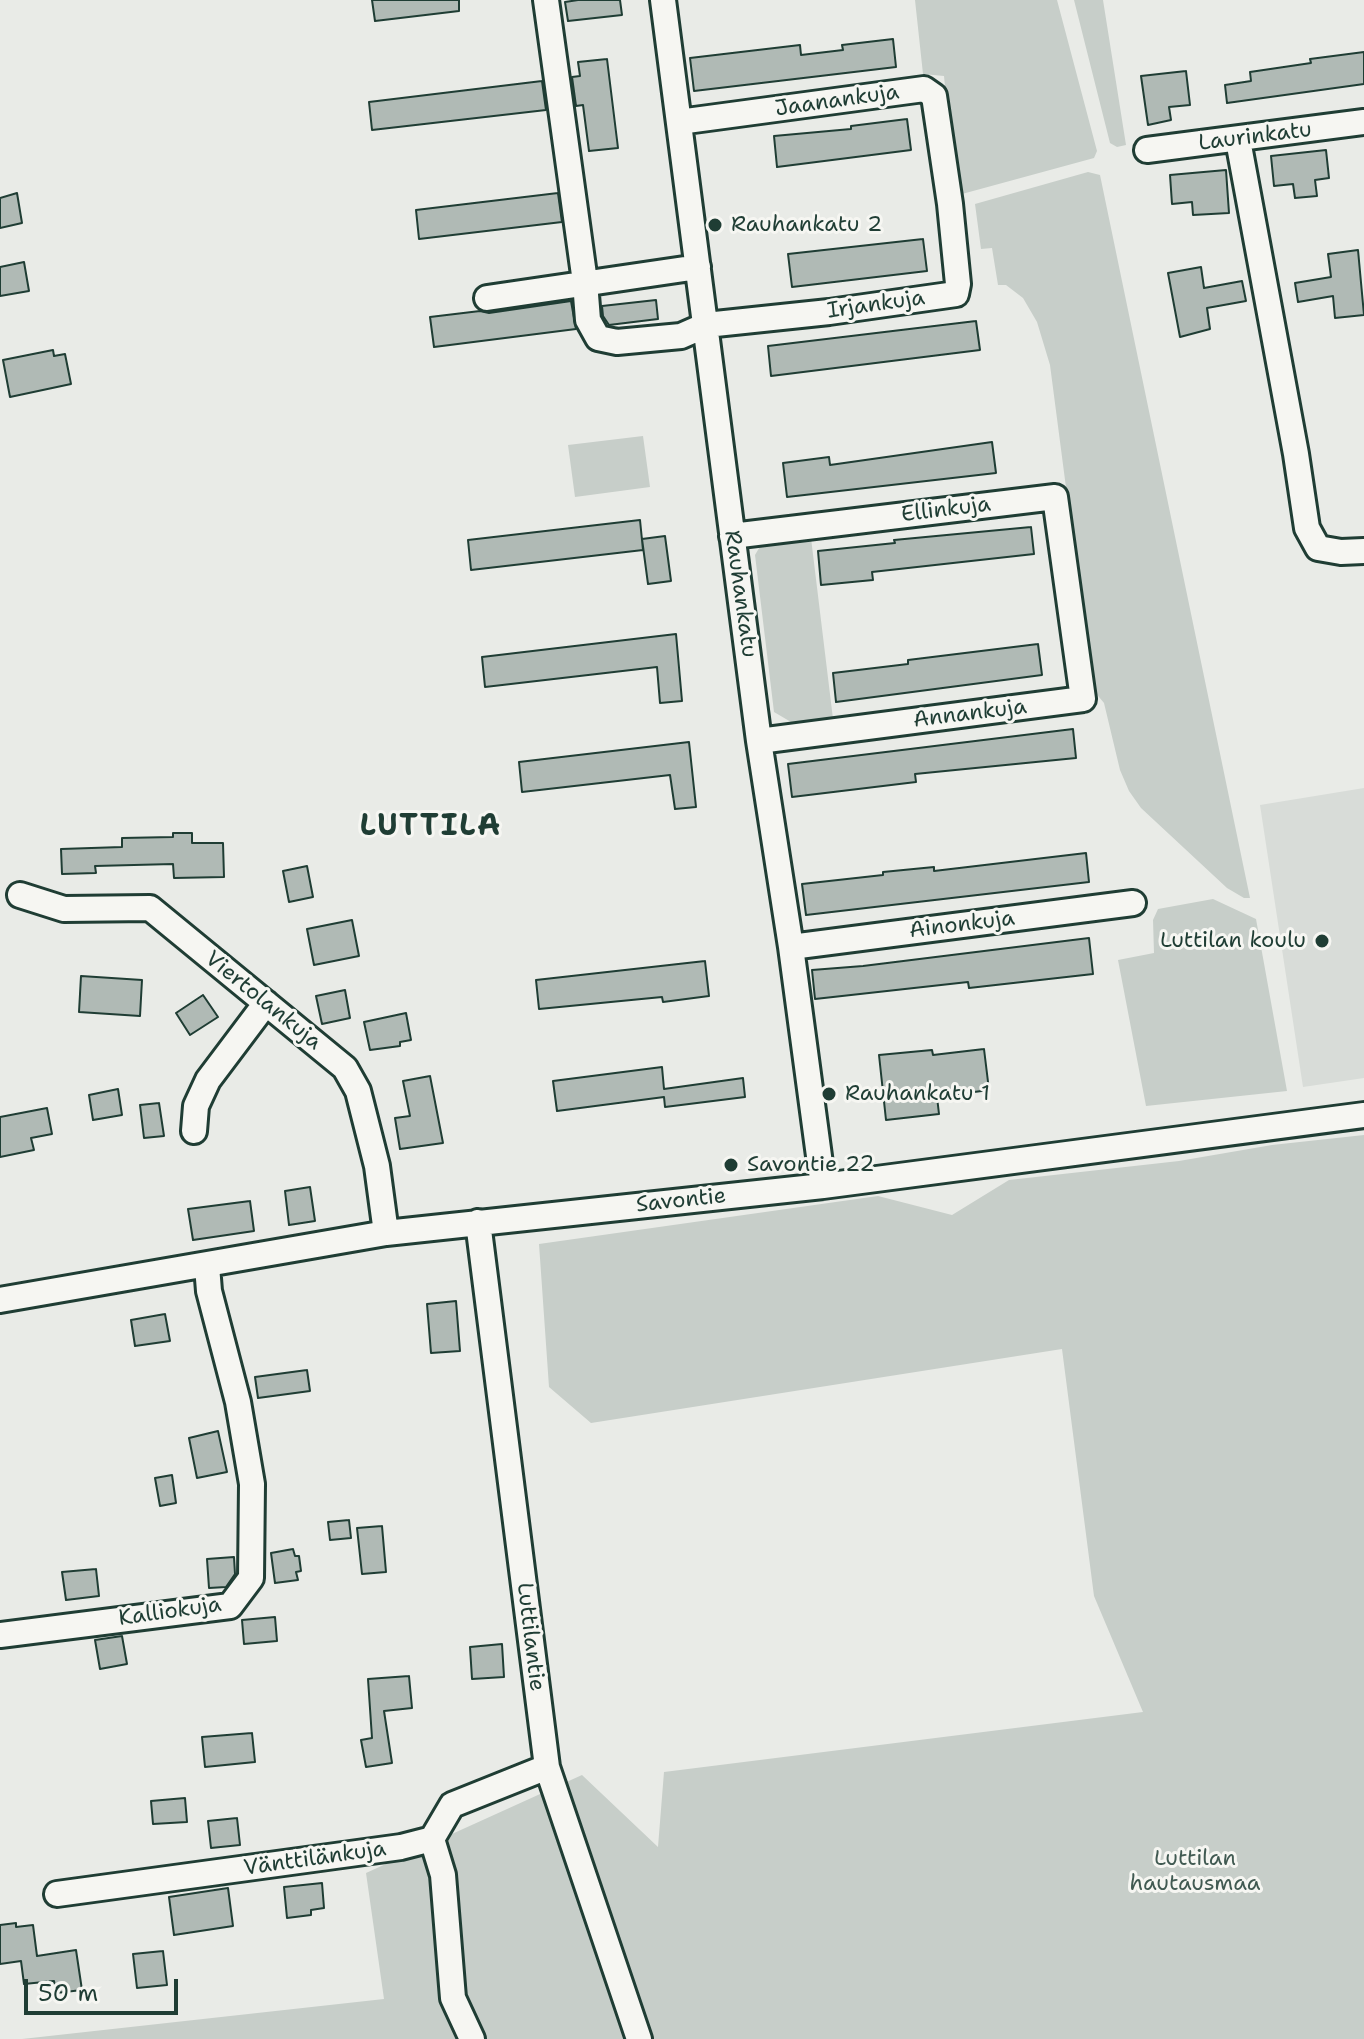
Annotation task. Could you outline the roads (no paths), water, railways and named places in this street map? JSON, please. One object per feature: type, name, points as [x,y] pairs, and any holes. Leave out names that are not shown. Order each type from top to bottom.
[{"type":"street","points":[[546,0],[588,320],[598,338],[617,342],[681,336],[706,325]]},
{"type":"street","name":"Rauhankatu","points":[[663,0],[759,741],[823,1186]]},
{"type":"street","name":"Jaanankuja","points":[[679,122],[924,89],[934,96],[950,204]]},
{"type":"street","name":"Laurinkatu","points":[[1147,150],[1364,122]]},
{"type":"street","points":[[1238,140],[1307,528],[1318,548],[1341,552],[1364,551]]},
{"type":"street","name":"Irjankuja","points":[[706,325],[956,294],[958,284],[950,204]]},
{"type":"street","points":[[487,298],[698,267]]},
{"type":"street","name":"Ellinkuja","points":[[732,536],[1055,497],[1069,601]]},
{"type":"street","name":"Annankuja","points":[[759,741],[1083,699],[1069,601]]},
{"type":"street","name":"Viertolankuja","points":[[20,895],[64,909],[150,908],[345,1068],[358,1091],[377,1166],[386,1233]]},
{"type":"street","name":"Ainonkuja","points":[[791,947],[1133,903]]},
{"type":"street","points":[[194,1131],[196,1106],[208,1080],[266,1003]]},
{"type":"street","name":"Savontie","points":[[0,1300],[386,1233],[823,1186],[1364,1115]]},
{"type":"street","name":"Luttilantie","points":[[478,1222],[547,1767],[639,2039]]},
{"type":"street","name":"Kalliokuja","points":[[0,1635],[230,1606],[251,1578],[252,1484],[238,1402],[209,1291],[207,1266]]},
{"type":"street","points":[[472,2039],[453,1998],[443,1875],[432,1839],[452,1805],[547,1767]]},
{"type":"street","name":"Vänttilänkuja","points":[[57,1894],[401,1847],[432,1839]]},
{"type":"place","name":"Rauhankatu 2","points":[[715,225]]},
{"type":"place","name":"Luttilan koulu","points":[[1322,941]]},
{"type":"place","name":"Rauhankatu 1","points":[[829,1094]]},
{"type":"place","name":"Savontie 22","points":[[731,1165]]},
{"type":"district","name":"LUTTILA","points":[[431,827]]},
{"type":"park label","name":"Luttilan hautausmaa","points":[[1195,1872]]}]
